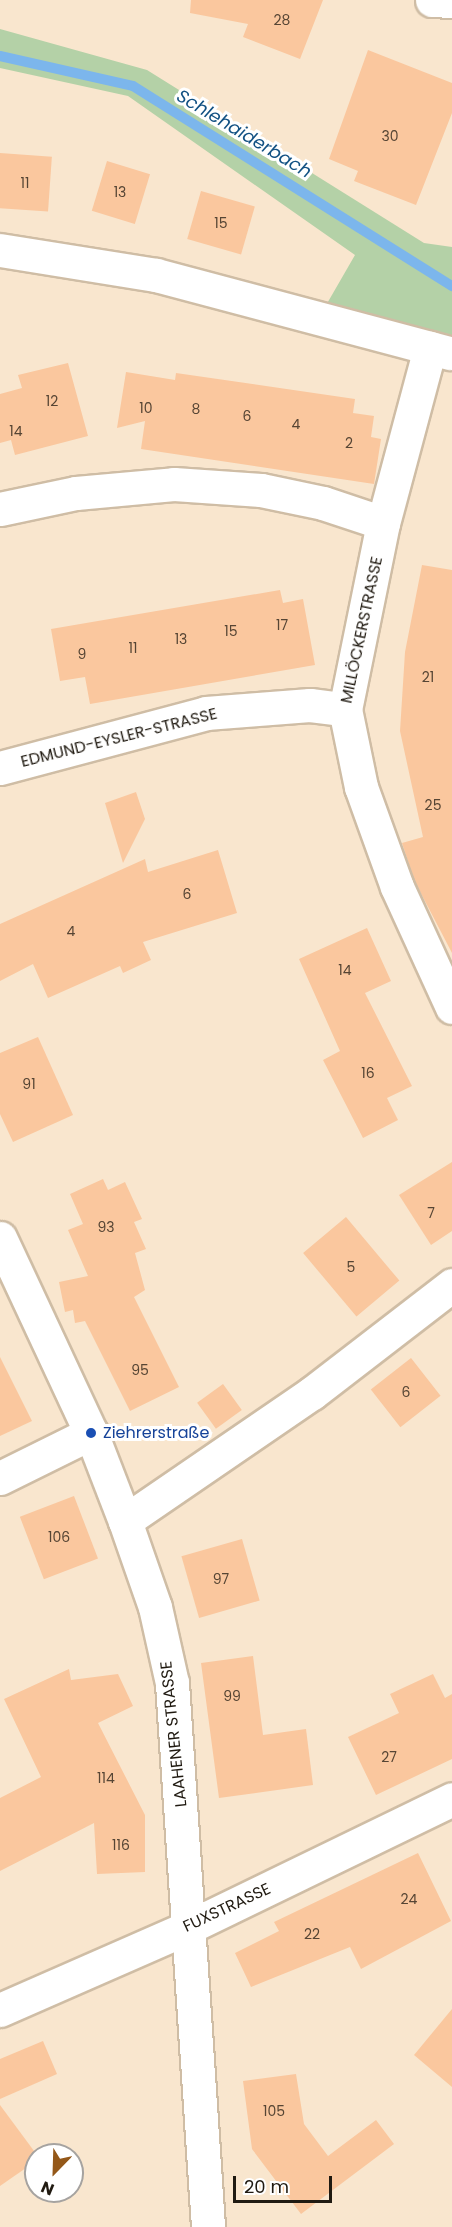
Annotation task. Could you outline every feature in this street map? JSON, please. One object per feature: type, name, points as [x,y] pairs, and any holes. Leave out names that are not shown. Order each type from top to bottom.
[{"type":"street","points":[[432,0],[452,1]]},
{"type":"street","name":"MILLÖCKERSTRASSE","points":[[0,250],[156,275],[441,351],[383,523],[345,709],[373,820],[397,887],[452,1007]]},
{"type":"street","points":[[0,509],[76,493],[174,484],[261,489],[323,503],[383,523]]},
{"type":"street","name":"EDMUND-EYSLER-STRASSE","points":[[0,768],[206,713],[310,705],[345,709]]},
{"type":"street","name":"LAAHENER STRASSE","points":[[0,1238],[91,1433],[155,1607],[172,1683],[191,1926],[208,2227]]},
{"type":"street","points":[[125,1521],[312,1393],[452,1285]]},
{"type":"street","points":[[0,1478],[91,1433]]},
{"type":"street","name":"FUXSTRASSE","points":[[0,2010],[191,1926],[452,1799]]},
{"type":"green space","points":[[0,29],[147,70],[424,243],[452,247],[452,346],[325,307],[355,255],[128,96],[0,68]]},
{"type":"building","points":[[191,0],[323,0],[300,59],[243,37],[248,24],[190,13]]},
{"type":"building","points":[[368,50],[452,83],[452,113],[416,205],[354,181],[358,171],[329,159]]},
{"type":"building","points":[[0,153],[52,157],[48,211],[0,208]]},
{"type":"building","points":[[107,161],[150,174],[135,224],[92,211]]},
{"type":"building","points":[[201,191],[255,206],[241,254],[187,239]]},
{"type":"building","points":[[68,363],[88,436],[15,455],[11,440],[0,443],[0,394],[22,388],[18,375]]},
{"type":"building","points":[[126,372],[175,380],[176,373],[355,399],[353,413],[374,416],[371,437],[381,439],[374,484],[141,449],[145,421],[117,428]]},
{"type":"building","points":[[422,565],[452,570],[452,953],[414,880],[402,843],[423,837],[400,731],[405,652]]},
{"type":"building","points":[[280,590],[283,603],[303,599],[315,665],[90,704],[85,677],[60,681],[51,629]]},
{"type":"building","points":[[136,792],[145,819],[123,863],[105,803]]},
{"type":"building","points":[[218,850],[237,913],[143,942],[151,960],[123,973],[120,966],[48,998],[33,964],[0,981],[0,924],[145,859],[148,872]]},
{"type":"building","points":[[367,928],[391,981],[365,993],[412,1086],[387,1098],[398,1120],[363,1138],[323,1060],[340,1051],[299,959]]},
{"type":"building","points":[[38,1037],[73,1115],[13,1142],[0,1114],[0,1053]]},
{"type":"building","points":[[452,1162],[452,1231],[431,1245],[399,1195]]},
{"type":"building","points":[[103,1179],[108,1190],[125,1182],[142,1219],[134,1222],[146,1249],[135,1253],[145,1290],[134,1297],[179,1387],[130,1411],[85,1321],[75,1323],[73,1310],[65,1312],[59,1282],[88,1276],[68,1230],[83,1224],[70,1194]]},
{"type":"building","points":[[346,1217],[399,1281],[356,1317],[303,1253]]},
{"type":"building","points":[[0,1357],[32,1421],[0,1436]]},
{"type":"building","points":[[411,1358],[441,1396],[400,1427],[371,1389]]},
{"type":"building","points":[[223,1384],[242,1410],[216,1429],[197,1403]]},
{"type":"building","points":[[74,1496],[98,1559],[44,1579],[20,1517]]},
{"type":"building","points":[[242,1539],[260,1601],[199,1618],[181,1556]]},
{"type":"building","points":[[253,1656],[263,1735],[306,1729],[313,1785],[219,1798],[201,1663]]},
{"type":"building","points":[[69,1669],[71,1680],[118,1674],[133,1706],[98,1723],[145,1815],[145,1872],[97,1874],[94,1823],[0,1871],[0,1798],[41,1777],[4,1699]]},
{"type":"building","points":[[433,1674],[445,1698],[452,1694],[452,1759],[376,1795],[348,1737],[399,1713],[390,1694]]},
{"type":"building","points":[[418,1853],[451,1921],[361,1969],[350,1947],[251,1987],[235,1953],[279,1931],[274,1922]]},
{"type":"building","points":[[452,2009],[452,2087],[414,2055]]},
{"type":"building","points":[[43,2041],[57,2074],[0,2099],[0,2059]]},
{"type":"building","points":[[296,2074],[304,2124],[328,2156],[376,2120],[394,2144],[301,2214],[252,2149],[243,2081]]},
{"type":"building","points":[[0,2105],[28,2143],[24,2143],[24,2169],[0,2186]]},
{"type":"waterway","name":"Schlehaiderbach","points":[[0,56],[133,86],[452,286]]},
{"type":"place","name":"Ziehrerstraße","points":[[91,1433]]}]
